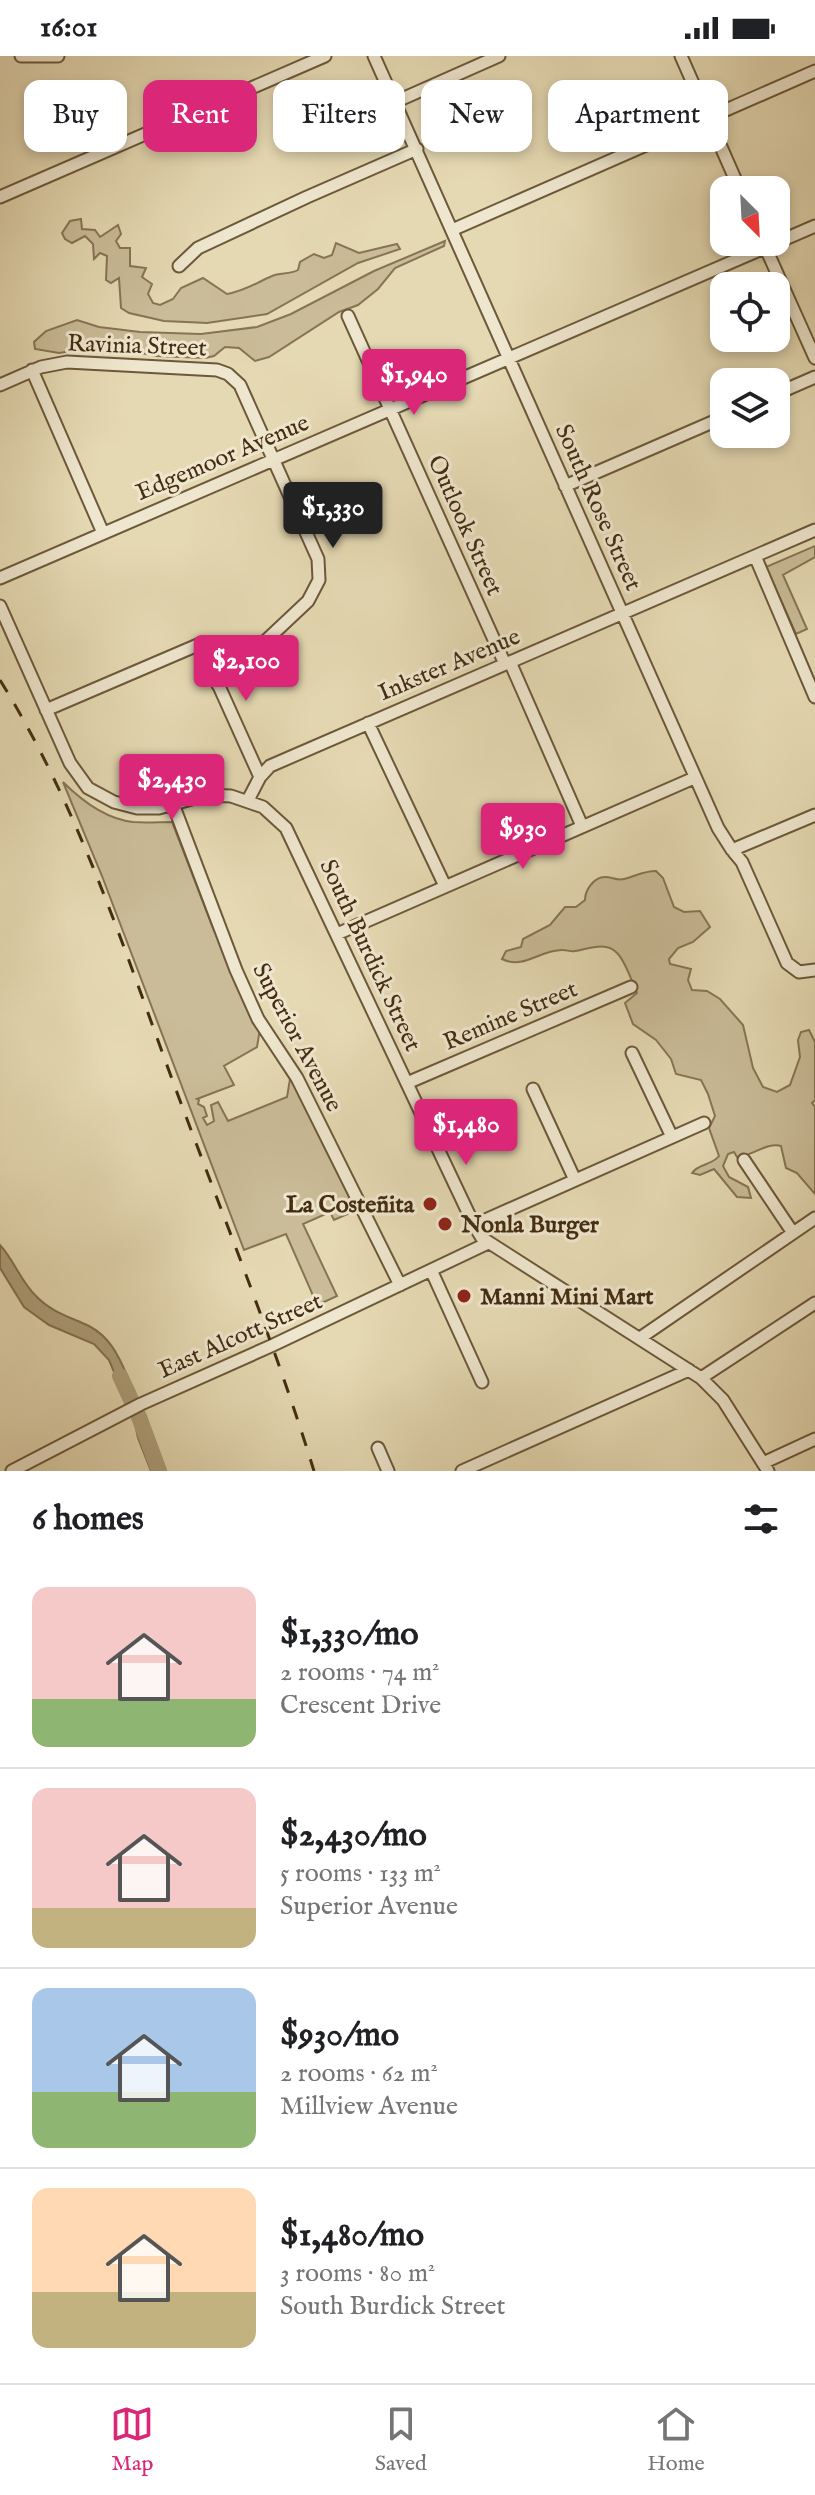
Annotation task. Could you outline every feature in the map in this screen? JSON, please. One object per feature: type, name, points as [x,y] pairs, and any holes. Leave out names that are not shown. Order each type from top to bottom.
[{"type":"street","points":[[21,56],[58,56]]},
{"type":"street","points":[[0,197],[325,56]]},
{"type":"street","name":"South Rose Street","points":[[374,56],[385,80]]},
{"type":"street","points":[[405,98],[499,56]]},
{"type":"street","points":[[681,56],[691,80]]},
{"type":"street","points":[[728,108],[815,71]]},
{"type":"street","name":"South Rose Street","points":[[405,123],[718,828],[742,862],[787,963],[794,970],[806,973],[815,970]]},
{"type":"street","points":[[179,266],[198,248],[417,149]]},
{"type":"street","points":[[452,230],[628,152]]},
{"type":"street","points":[[723,152],[734,176]]},
{"type":"street","name":"Edgemoor Avenue","points":[[790,235],[815,226]]},
{"type":"street","name":"Edgemoor Avenue","points":[[0,578],[737,256]]},
{"type":"street","points":[[769,256],[815,358]]},
{"type":"street","name":"Outlook Street","points":[[348,316],[582,826]]},
{"type":"street","name":"Ravinia Street","points":[[0,385],[52,364],[84,362],[202,368],[228,374],[245,394],[273,458]]},
{"type":"street","points":[[32,370],[103,533]]},
{"type":"street","points":[[790,388],[815,377]]},
{"type":"street","points":[[565,486],[710,423]]},
{"type":"street","points":[[218,685],[308,601],[319,580],[318,559],[273,458]]},
{"type":"street","name":"Inkster Avenue","points":[[248,800],[260,777],[270,766],[815,530]]},
{"type":"street","points":[[755,556],[815,697]]},
{"type":"street","points":[[0,606],[77,775],[88,788],[108,800],[137,808],[159,808],[215,794],[248,800]]},
{"type":"street","points":[[46,710],[200,644],[240,650],[257,649]]},
{"type":"street","points":[[200,644],[260,777]]},
{"type":"street","points":[[368,723],[445,886]]},
{"type":"street","points":[[337,934],[694,778]]},
{"type":"street","name":"South Burdick Street","points":[[248,800],[263,807],[286,828],[474,1225],[488,1243],[701,1378],[723,1400],[766,1467]]},
{"type":"street","name":"Superior Avenue","points":[[173,804],[236,970],[258,1019],[297,1078],[400,1285]]},
{"type":"street","points":[[732,850],[815,815]]},
{"type":"street","name":"Remine Street","points":[[407,1083],[631,987]]},
{"type":"street","points":[[632,1053],[672,1137]]},
{"type":"street","points":[[533,1089],[575,1180]]},
{"type":"street","points":[[474,1225],[704,1123]]},
{"type":"street","points":[[744,1160],[793,1233]]},
{"type":"street","points":[[640,1338],[815,1218]]},
{"type":"street","name":"East Alcott Street","points":[[12,1471],[127,1410],[488,1243]]},
{"type":"street","points":[[431,1270],[482,1382]]},
{"type":"street","points":[[701,1378],[815,1303]]},
{"type":"street","points":[[462,1471],[689,1370]]},
{"type":"street","points":[[766,1467],[815,1439]]},
{"type":"street","points":[[378,1448],[388,1471]]},
{"type":"shaded area","points":[[81,219],[82,229],[95,230],[100,237],[118,225],[121,234],[116,241],[120,248],[130,248],[130,266],[146,268],[142,277],[152,284],[148,294],[153,303],[160,305],[173,299],[181,288],[203,278],[227,294],[275,275],[295,272],[300,262],[314,254],[324,258],[332,255],[336,243],[359,253],[397,244],[400,249],[358,263],[267,314],[207,323],[164,321],[129,313],[121,308],[119,278],[111,283],[106,280],[107,256],[100,253],[94,259],[93,244],[85,236],[72,243],[62,233],[70,221]]},
{"type":"shaded area","points":[[445,241],[444,246],[395,268],[378,289],[358,305],[339,312],[269,357],[255,361],[239,348],[225,347],[214,356],[205,358],[156,356],[106,346],[59,353],[35,349],[34,342],[46,331],[77,320],[99,327],[140,332],[201,334],[257,327]]},
{"type":"shaded area","points":[[815,546],[815,557],[783,575],[807,629],[796,634],[766,567]]},
{"type":"shaded area","points":[[63,782],[86,802],[113,817],[133,822],[172,822],[213,928],[260,1029],[257,1047],[224,1066],[234,1085],[197,1099],[198,1104],[204,1107],[207,1116],[203,1118],[207,1125],[214,1121],[211,1105],[218,1102],[228,1121],[287,1097],[290,1079],[294,1078],[359,1209],[334,1220],[330,1212],[303,1224],[337,1296],[309,1309],[307,1304],[315,1300],[286,1234],[244,1250],[102,876]]},
{"type":"shaded area","points":[[656,871],[663,878],[674,907],[684,912],[700,911],[710,927],[693,942],[678,948],[669,959],[670,964],[691,969],[688,980],[692,990],[707,991],[720,999],[743,1025],[753,1068],[763,1087],[777,1092],[790,1085],[800,1057],[798,1040],[801,1032],[809,1030],[815,1042],[815,1100],[812,1103],[815,1107],[815,1194],[797,1173],[786,1168],[781,1146],[776,1145],[737,1157],[734,1152],[728,1154],[723,1166],[729,1177],[748,1187],[751,1198],[737,1197],[714,1169],[700,1175],[692,1173],[719,1156],[709,1128],[715,1116],[708,1094],[701,1080],[676,1074],[671,1059],[656,1040],[633,1024],[625,1003],[637,993],[623,961],[613,949],[555,951],[518,962],[502,959],[506,951],[521,947],[523,939],[550,925],[565,907],[576,907],[585,900],[588,888],[597,879],[621,879]]},
{"type":"shaded area","points":[[0,1245],[42,1302],[89,1326],[106,1339],[135,1392],[124,1396],[109,1360],[94,1344],[49,1325],[24,1307],[0,1268]]},
{"type":"shaded area","points":[[145,1414],[166,1471],[151,1471],[138,1438],[134,1419]]},
{"type":"waterway","points":[[120,1376],[159,1471]]},
{"type":"railway","points":[[0,680],[52,776],[96,875],[264,1323],[314,1471]]},
{"type":"place","name":"La Costeñita","points":[[430,1204]]},
{"type":"place","name":"Nonla Burger","points":[[445,1224]]},
{"type":"place","name":"Manni Mini Mart","points":[[464,1296]]}]
